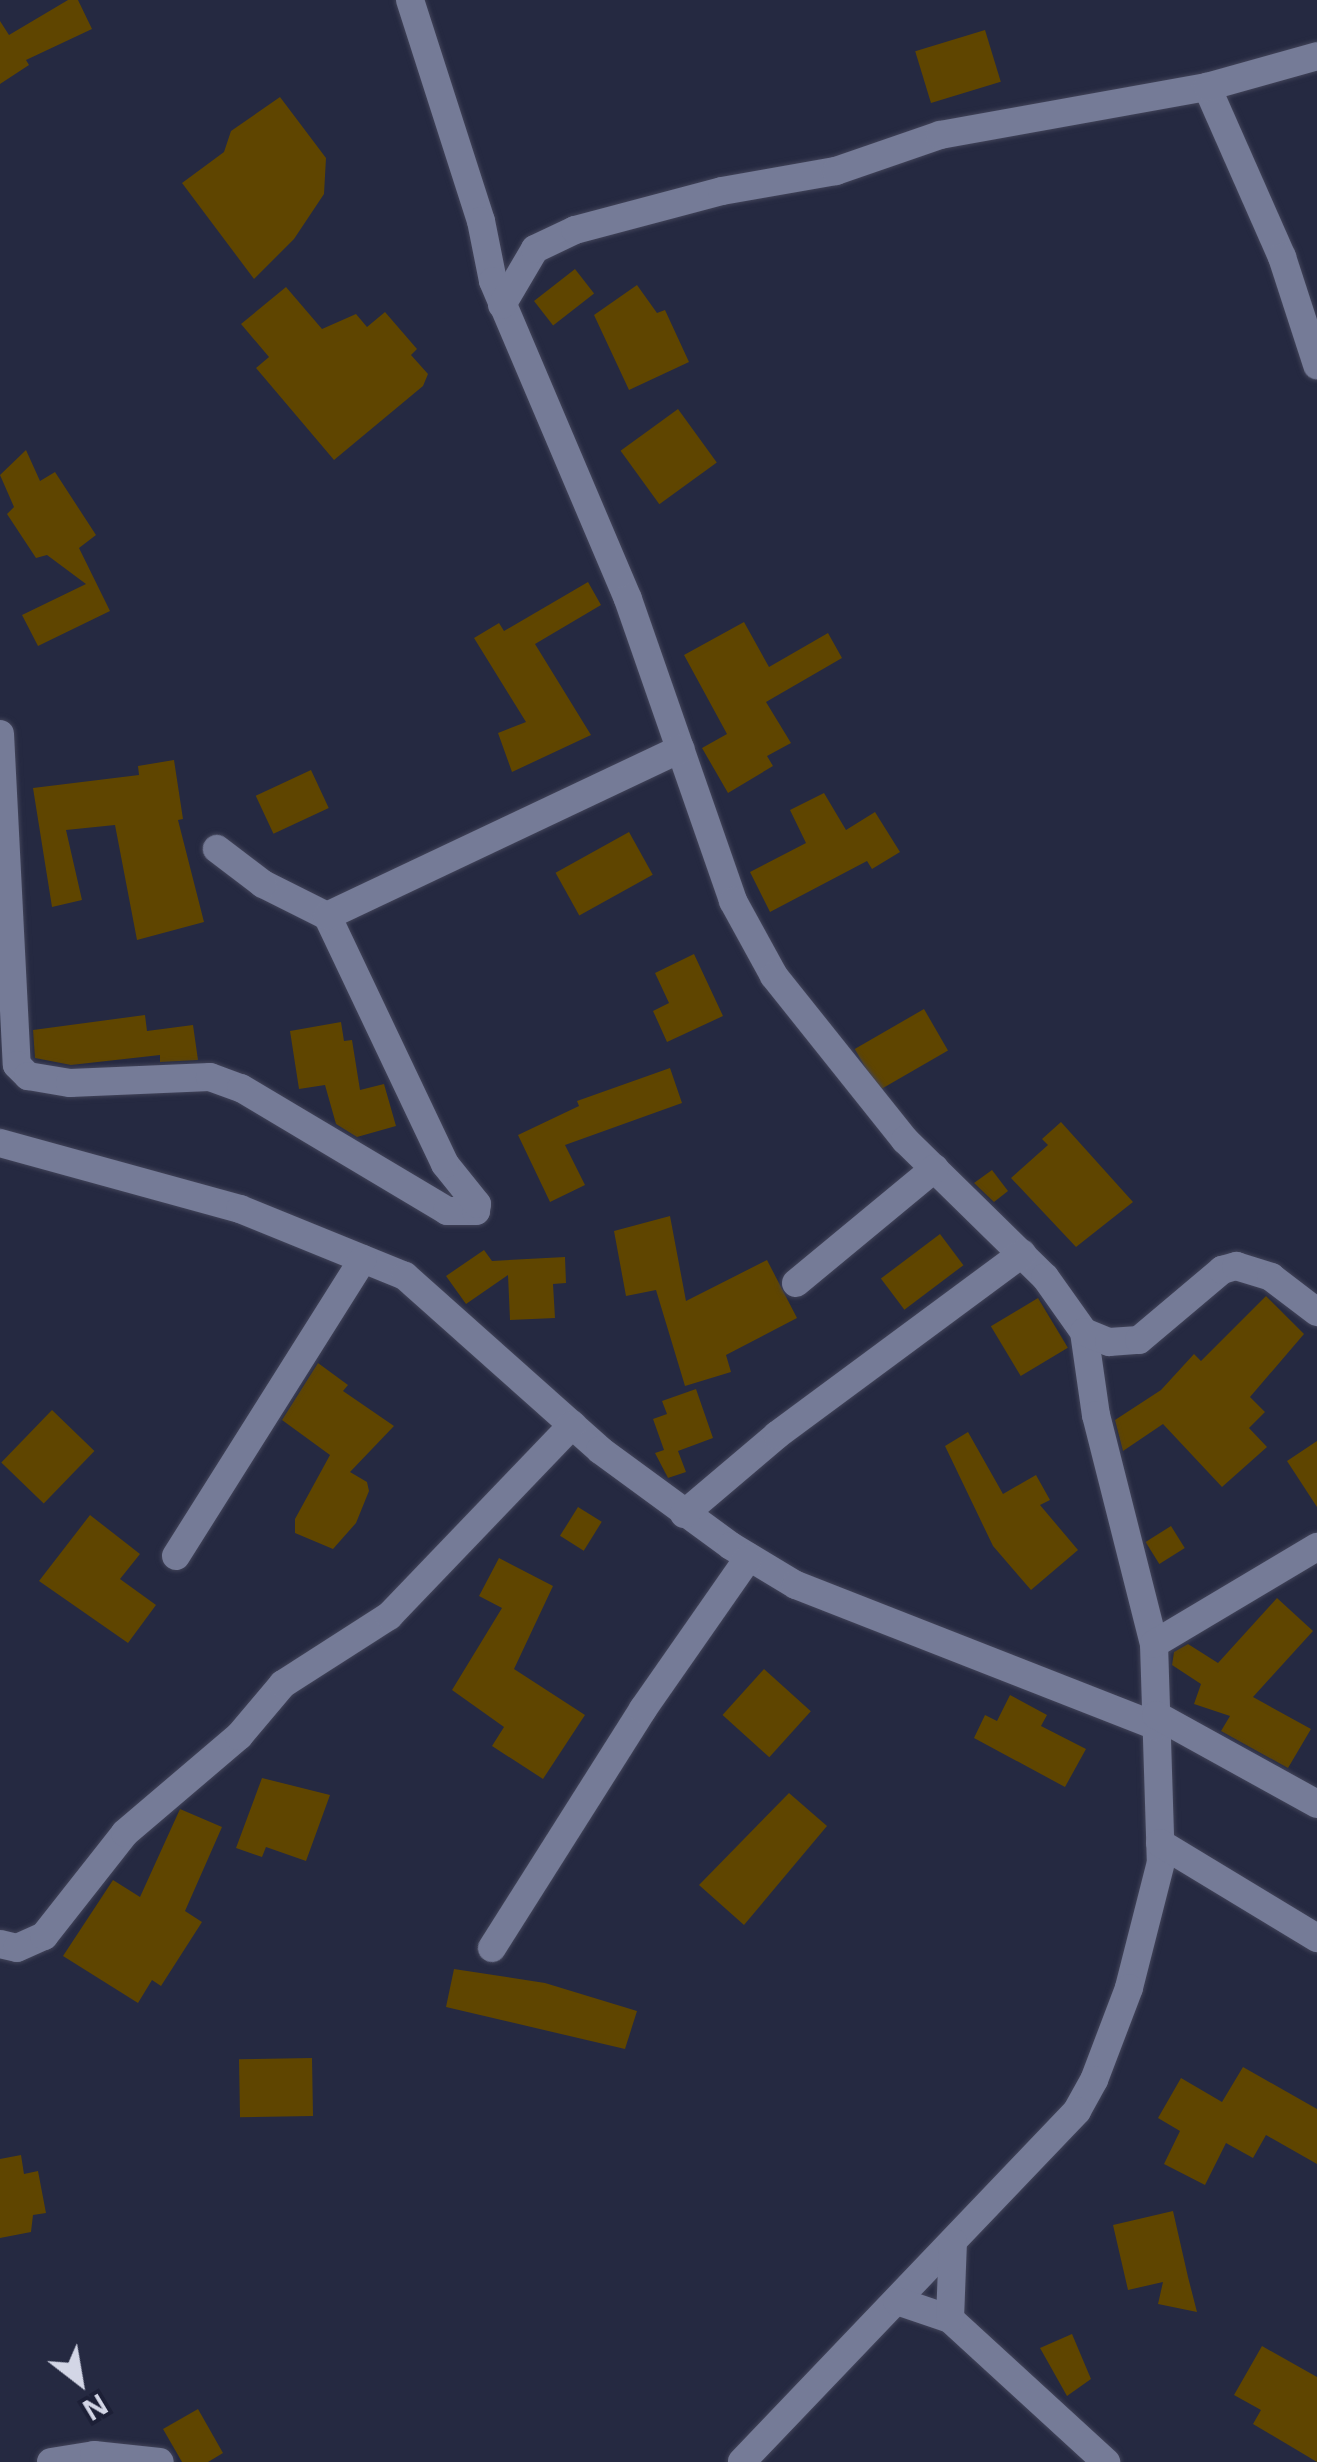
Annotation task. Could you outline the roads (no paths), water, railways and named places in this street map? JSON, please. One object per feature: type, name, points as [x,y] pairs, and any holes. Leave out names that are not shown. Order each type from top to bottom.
[{"type":"street","points":[[410,0],[502,305],[628,599],[733,901],[774,976],[935,1168],[1022,1254],[1084,1332],[1096,1415],[1154,1644],[1160,1843],[1146,1931],[1094,2080],[1077,2111],[742,2462]]},
{"type":"street","points":[[502,305],[534,248],[575,230],[722,191],[836,171],[940,135],[1207,87],[1317,56]]},
{"type":"street","points":[[1207,87],[1282,257],[1317,365]]},
{"type":"street","points":[[0,734],[18,1066],[28,1076],[70,1082],[210,1076],[241,1088],[396,1184],[466,1216],[477,1204],[445,1164],[327,916],[262,884],[217,849]]},
{"type":"street","points":[[327,916],[681,750]]},
{"type":"street","points":[[0,1143],[240,1209],[424,1288],[572,1425],[684,1514],[796,1585],[1156,1721],[1317,1804]]},
{"type":"street","points":[[796,1283],[935,1168]]},
{"type":"street","points":[[684,1514],[777,1435],[1022,1254]]},
{"type":"street","points":[[176,1556],[363,1259]]},
{"type":"street","points":[[1084,1332],[1110,1342],[1139,1340],[1236,1266],[1271,1278],[1317,1312]]},
{"type":"street","points":[[0,1944],[18,1948],[44,1936],[126,1834],[238,1736],[283,1684],[388,1616],[572,1425]]},
{"type":"street","points":[[1154,1644],[1317,1547]]},
{"type":"street","points":[[492,1948],[642,1709],[749,1557]]},
{"type":"street","points":[[1160,1843],[1317,1938]]},
{"type":"street","points":[[950,2318],[952,2242]]},
{"type":"street","points":[[897,2301],[950,2318],[1106,2462]]},
{"type":"street","points":[[51,2462],[94,2455],[160,2462]]}]
